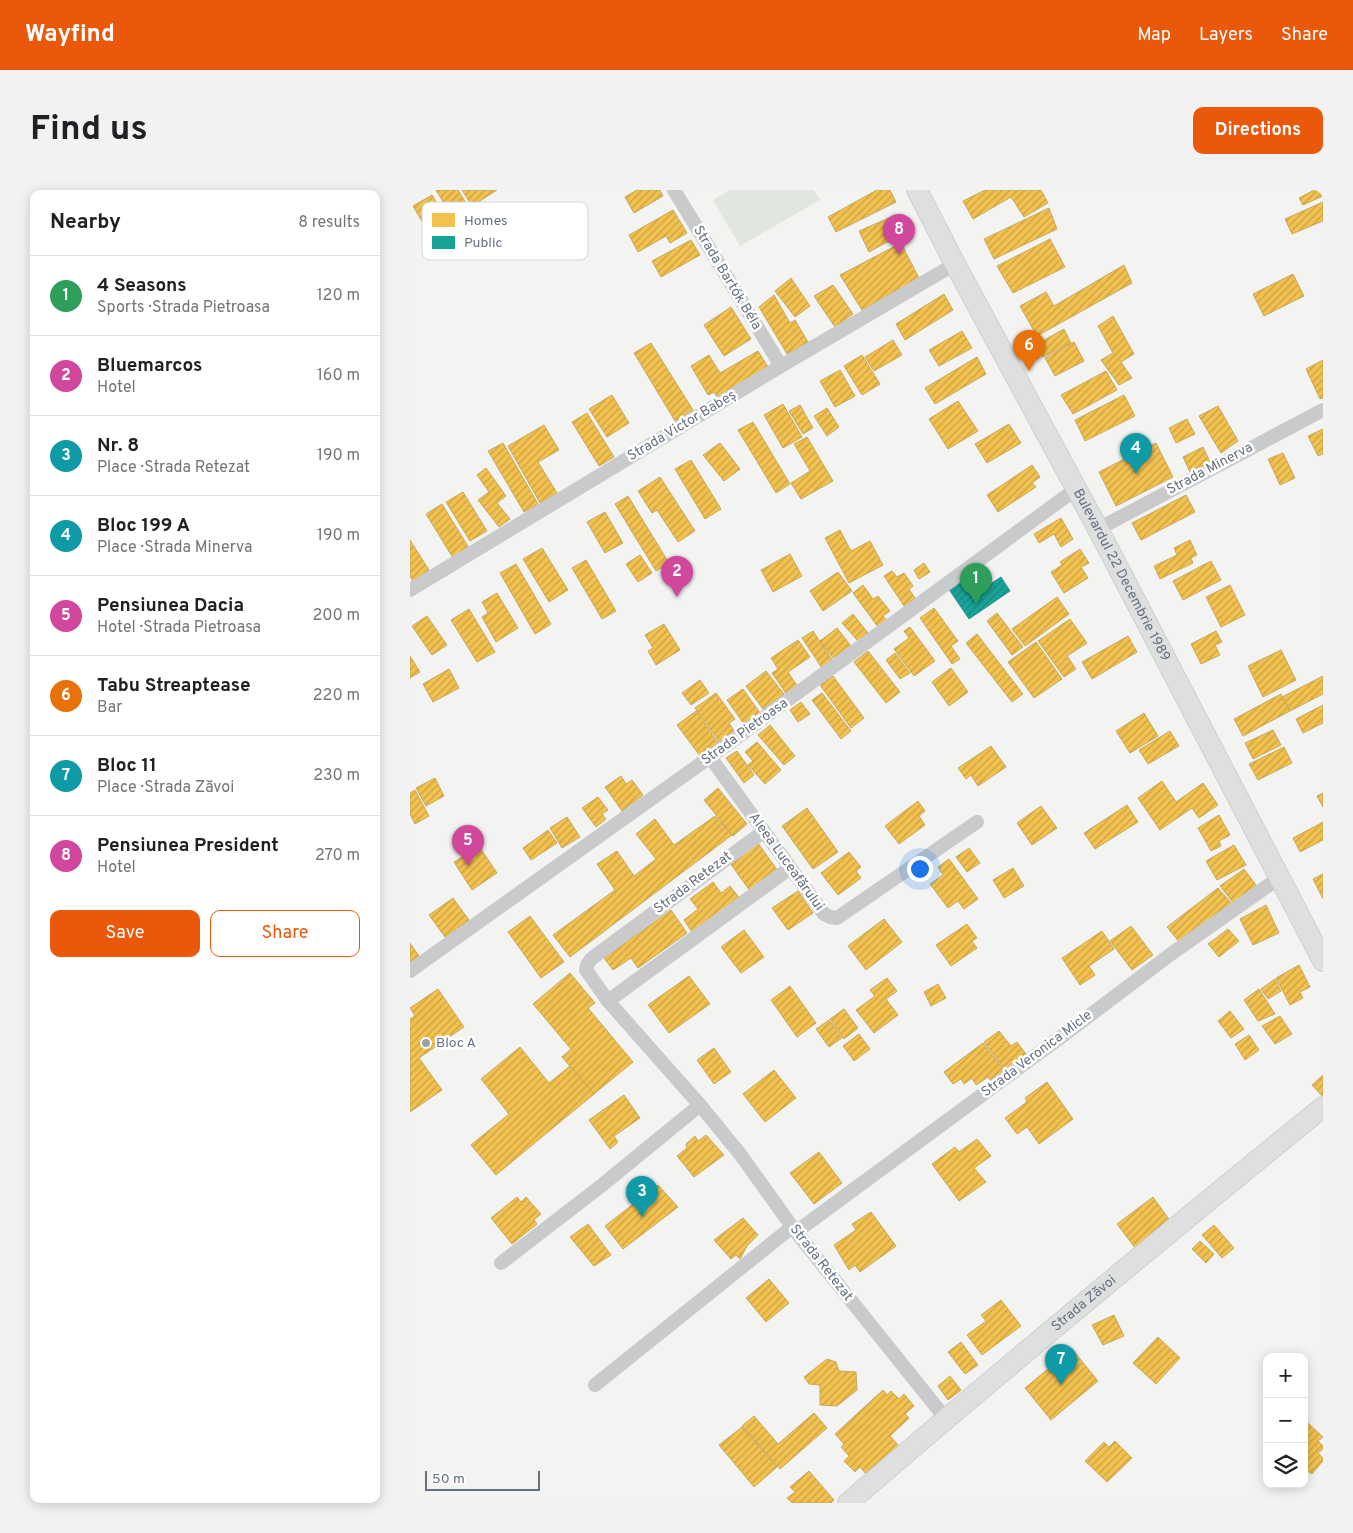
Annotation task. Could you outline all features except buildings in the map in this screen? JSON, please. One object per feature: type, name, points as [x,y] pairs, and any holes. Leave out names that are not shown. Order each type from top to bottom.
[{"type":"main road","name":"Bulevardul 22 Decembrie 1989","points":[[917,190],[1098,529],[1323,961]]},
{"type":"main road","name":"Strada Zăvoi","points":[[848,1503],[1165,1235],[1323,1107]]},
{"type":"street","name":"Strada Bartók Béla","points":[[674,190],[781,366]]},
{"type":"street","name":"Strada Victor Babeș","points":[[410,590],[781,366],[955,264]]},
{"type":"street","name":"Strada Minerva","points":[[1098,529],[1323,410]]},
{"type":"street","name":"Strada Pietroasa","points":[[410,971],[710,758],[1076,489]]},
{"type":"street","name":"Aleea Luceafărului","points":[[710,758],[824,914],[830,917],[837,918],[977,822]]},
{"type":"street","name":"Strada Retezat","points":[[763,832],[591,959],[587,964],[586,970],[608,1001],[700,1105],[740,1154],[794,1229],[946,1419]]},
{"type":"street","points":[[608,1001],[790,868]]},
{"type":"street","name":"Strada Veronica Micle","points":[[595,1384],[794,1229],[1073,1028],[1171,954],[1279,878]]},
{"type":"street","points":[[501,1263],[601,1186],[700,1105]]},
{"type":"shaded area","points":[[730,190],[814,190],[820,200],[740,246],[713,200]]},
{"type":"place","name":"Pensiunea President","points":[[899,255]]},
{"type":"place","name":"Tabu Streaptease","points":[[1029,371]]},
{"type":"place","name":"Bloc 199 A","points":[[1136,474]]},
{"type":"place","name":"Bluemarcos","points":[[677,597]]},
{"type":"place","name":"4 Seasons","points":[[976,604]]},
{"type":"place","name":"Pensiunea Dacia","points":[[468,866]]},
{"type":"place","name":"Bloc A","points":[[426,1043]]},
{"type":"place","name":"Nr. 8","points":[[642,1217]]},
{"type":"place","name":"Bloc 11","points":[[1061,1385]]}]
